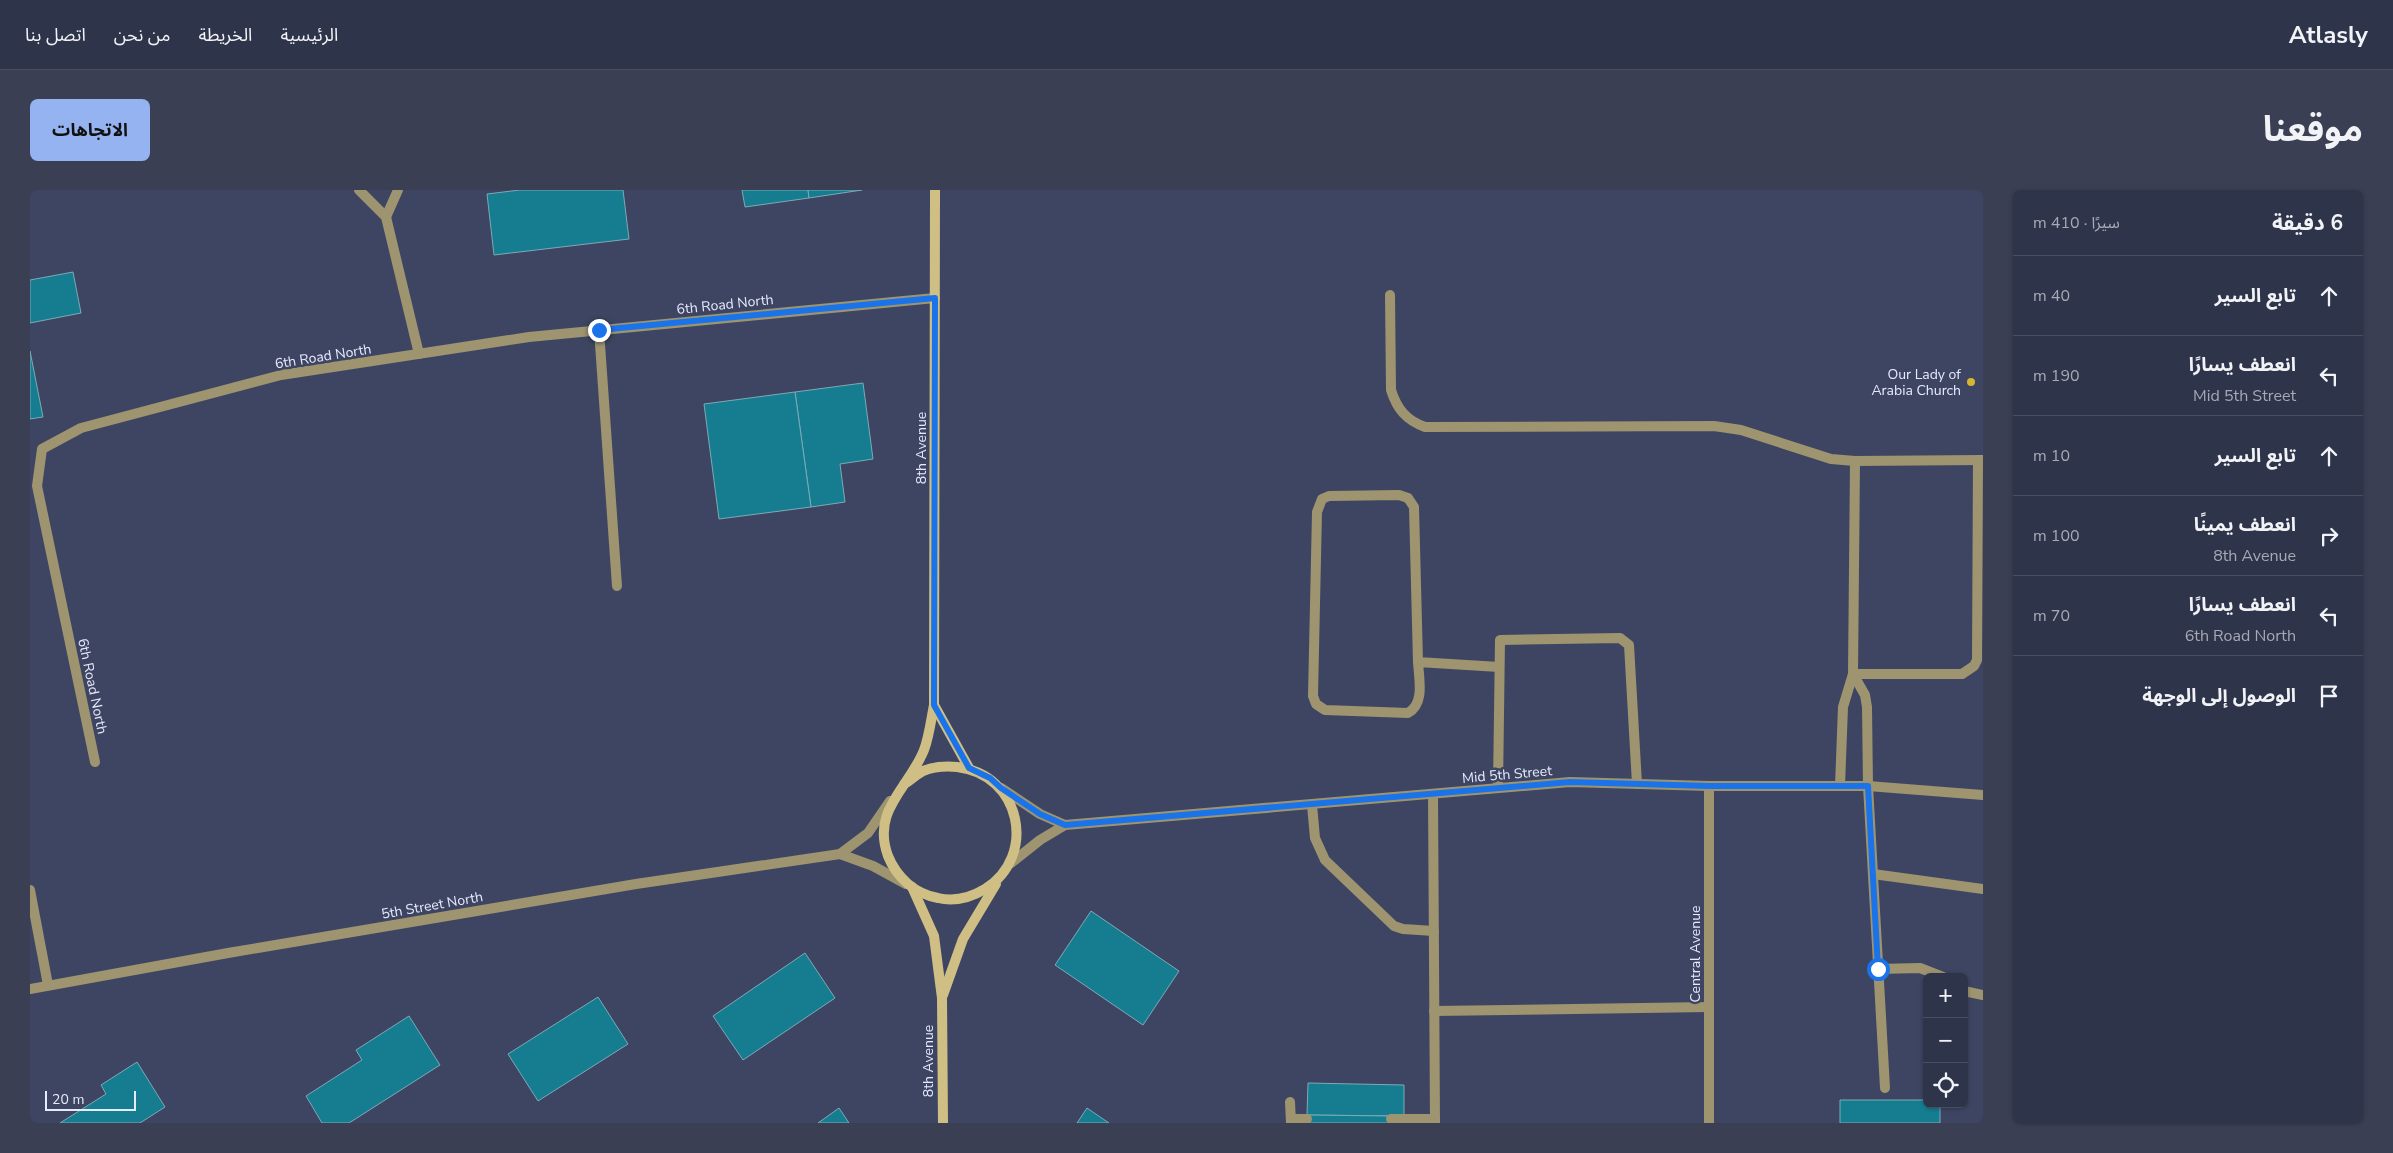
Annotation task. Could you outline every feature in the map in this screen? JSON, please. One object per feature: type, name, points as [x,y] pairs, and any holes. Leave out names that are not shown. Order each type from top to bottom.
[{"type":"main road","name":"8th Avenue","points":[[904,784],[924,750],[934,705],[935,190]]},
{"type":"main road","name":"8th Avenue","points":[[934,705],[969,768]]},
{"type":"main road","points":[[947,766],[969,768],[990,778],[1001,788],[1013,808],[1017,831],[1011,863],[997,882],[972,897],[949,900],[928,896],[909,886],[893,868],[885,846],[885,818],[894,796],[904,784],[924,771],[947,766]]},
{"type":"main road","name":"8th Avenue","points":[[942,998],[963,939],[997,882]]},
{"type":"main road","name":"8th Avenue","points":[[909,886],[934,936],[942,998],[943,1123]]},
{"type":"street","points":[[359,190],[386,217],[420,354]]},
{"type":"street","points":[[386,217],[398,190]]},
{"type":"street","points":[[1390,295],[1391,390],[1395,403],[1402,414],[1412,422],[1425,427],[1714,426],[1741,430],[1831,459],[1855,461],[1981,460],[1977,660],[1974,666],[1962,674],[1853,674]]},
{"type":"street","name":"6th Road North","points":[[96,762],[37,486],[42,449],[81,428],[281,375],[529,337],[935,298]]},
{"type":"street","points":[[599,330],[617,586]]},
{"type":"street","points":[[1840,786],[1843,707],[1853,674],[1855,461]]},
{"type":"street","points":[[1399,495],[1408,498],[1414,507],[1418,662],[1419,702],[1415,709],[1408,713],[1325,710],[1316,704],[1314,696],[1317,512],[1322,499],[1329,496],[1399,495]]},
{"type":"street","points":[[1498,788],[1500,640],[1620,638],[1629,644],[1637,784]]},
{"type":"street","points":[[1418,662],[1499,667]]},
{"type":"street","points":[[1853,674],[1860,684],[1867,707],[1868,786],[1885,1088]]},
{"type":"street","name":"Mid 5th Street","points":[[1011,863],[1040,840],[1065,825],[1570,782],[1709,786],[1868,786],[1983,795]]},
{"type":"street","name":"Central Avenue","points":[[1709,786],[1709,1123]]},
{"type":"street","name":"Mid 5th Street","points":[[1001,788],[1040,814],[1065,825]]},
{"type":"street","points":[[1391,1119],[1435,1121],[1433,794]]},
{"type":"street","name":"5th Street North","points":[[840,854],[868,832],[894,796]]},
{"type":"street","points":[[1312,805],[1318,846],[1331,867],[1394,926],[1403,929],[1434,931]]},
{"type":"street","name":"5th Street North","points":[[30,989],[636,884],[840,854],[873,866],[909,886]]},
{"type":"street","points":[[1873,874],[1983,889]]},
{"type":"street","points":[[30,890],[48,985]]},
{"type":"street","points":[[1878,969],[1920,968],[1933,973]]},
{"type":"street","points":[[1968,992],[1983,995]]},
{"type":"street","points":[[1434,1011],[1709,1007]]},
{"type":"street","points":[[1290,1102],[1291,1121],[1307,1119]]},
{"type":"building","points":[[520,190],[623,190],[629,239],[494,255],[487,194]]},
{"type":"building","points":[[742,190],[808,190],[809,198],[745,207]]},
{"type":"building","points":[[808,190],[862,190],[809,198]]},
{"type":"building","points":[[73,272],[81,313],[30,323],[30,280]]},
{"type":"building","points":[[30,351],[43,417],[30,419]]},
{"type":"building","points":[[863,383],[873,459],[840,464],[845,502],[811,507],[795,392]]},
{"type":"building","points":[[795,392],[811,507],[719,519],[704,404]]},
{"type":"building","points":[[1091,911],[1179,971],[1143,1025],[1055,965]]},
{"type":"building","points":[[805,953],[835,998],[743,1060],[713,1016]]},
{"type":"building","points":[[598,997],[628,1044],[538,1101],[508,1054]]},
{"type":"building","points":[[409,1016],[440,1065],[349,1123],[322,1123],[306,1096],[362,1060],[356,1050]]},
{"type":"building","points":[[137,1062],[165,1107],[140,1123],[60,1123],[106,1094],[101,1085]]},
{"type":"building","points":[[1308,1083],[1404,1085],[1404,1116],[1307,1115]]},
{"type":"building","points":[[1840,1100],[1923,1100],[1923,1108],[1940,1108],[1940,1123],[1840,1123]]},
{"type":"building","points":[[839,1108],[849,1123],[818,1123]]},
{"type":"building","points":[[1087,1108],[1109,1123],[1077,1123]]},
{"type":"building","points":[[1307,1115],[1391,1116],[1391,1123],[1307,1123]]},
{"type":"place","name":"Our Lady of Arabia Church","points":[[1971,382]]},
{"type":"route","points":[[599,330],[935,298],[934,705],[969,768],[990,778],[1001,788],[1040,814],[1065,825],[1570,782],[1709,786],[1868,786],[1878,969]]}]
